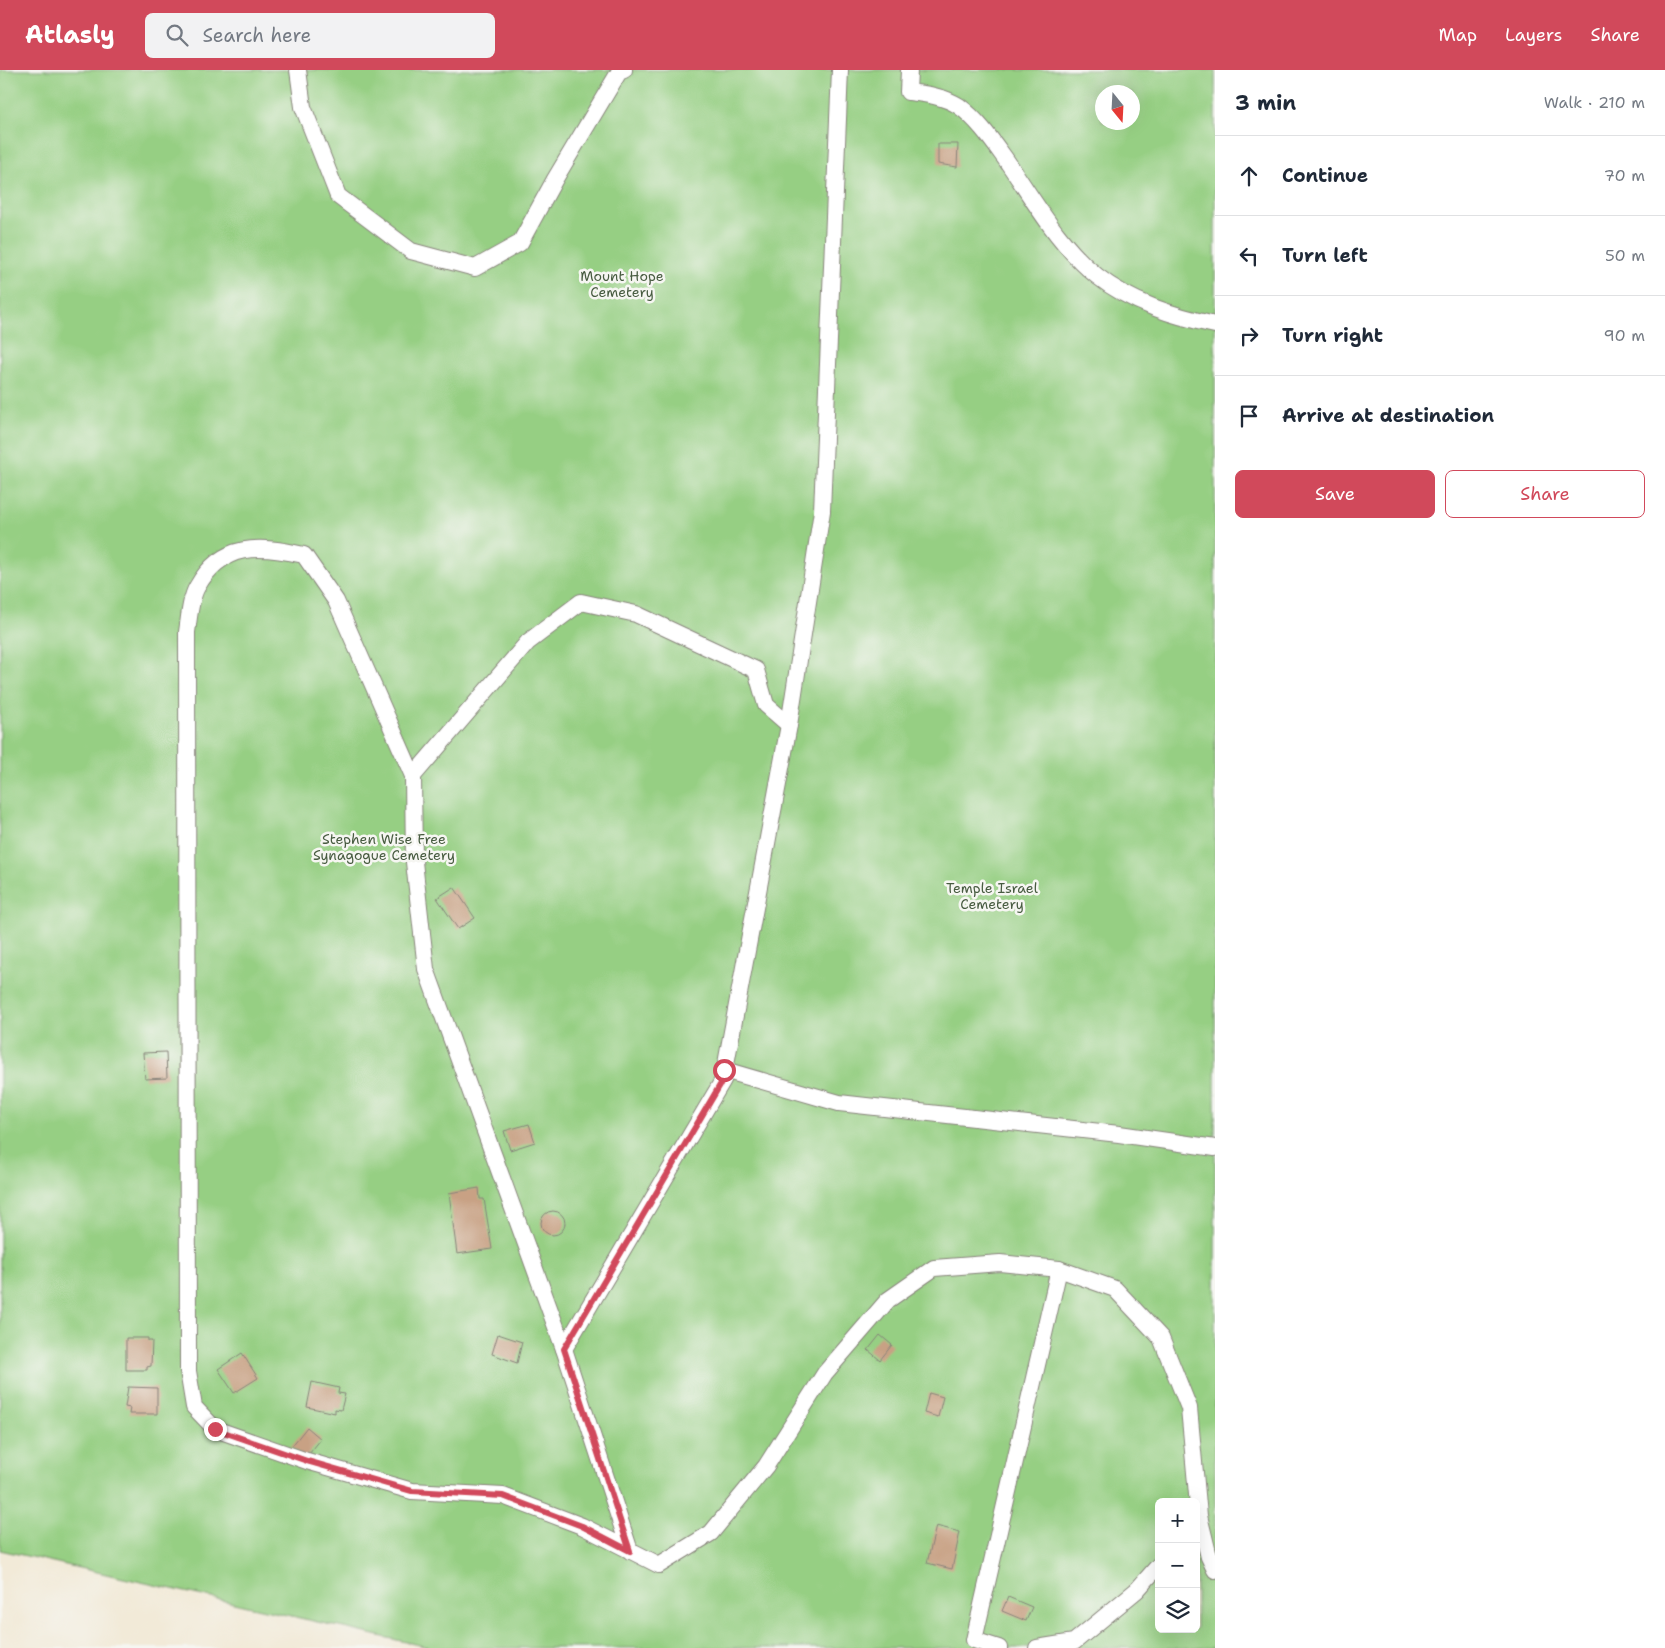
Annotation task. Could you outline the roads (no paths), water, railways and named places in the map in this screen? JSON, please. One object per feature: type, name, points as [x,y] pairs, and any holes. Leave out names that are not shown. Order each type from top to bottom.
[{"type":"lane","points":[[298,70],[303,107],[338,196],[411,250],[475,268],[520,243],[555,179],[620,71]]},
{"type":"lane","points":[[564,1349],[723,1080],[789,724],[822,511],[840,70]]},
{"type":"lane","points":[[909,70],[908,92],[931,94],[958,105],[984,130],[1069,249],[1097,276],[1129,297],[1180,317],[1215,326]]},
{"type":"lane","points":[[630,1551],[564,1349],[426,969],[414,862],[413,776],[336,601],[304,555],[275,548],[242,548],[218,559],[196,588],[186,632],[188,1370],[194,1407],[215,1429],[307,1461],[412,1491],[503,1496],[582,1526],[630,1551],[659,1565],[711,1533],[766,1466],[825,1373],[888,1300],[934,1268],[1000,1263],[1059,1269],[1115,1289],[1161,1338],[1190,1408],[1196,1498]]},
{"type":"lane","points":[[413,776],[528,642],[581,602],[636,614],[756,670],[766,705],[789,724]]},
{"type":"lane","points":[[724,1070],[839,1103],[1119,1134],[1215,1148]]},
{"type":"lane","points":[[999,1648],[974,1640],[1059,1269]]},
{"type":"lane","points":[[1200,1528],[1215,1570]]},
{"type":"lane","points":[[1037,1648],[1074,1642],[1138,1590],[1155,1570]]},
{"type":"park label","name":"Mount Hope Cemetery","points":[[622,284]]},
{"type":"park label","name":"Stephen Wise Free Synagogue Cemetery","points":[[384,848]]},
{"type":"park label","name":"Temple Israel Cemetery","points":[[992,896]]}]
